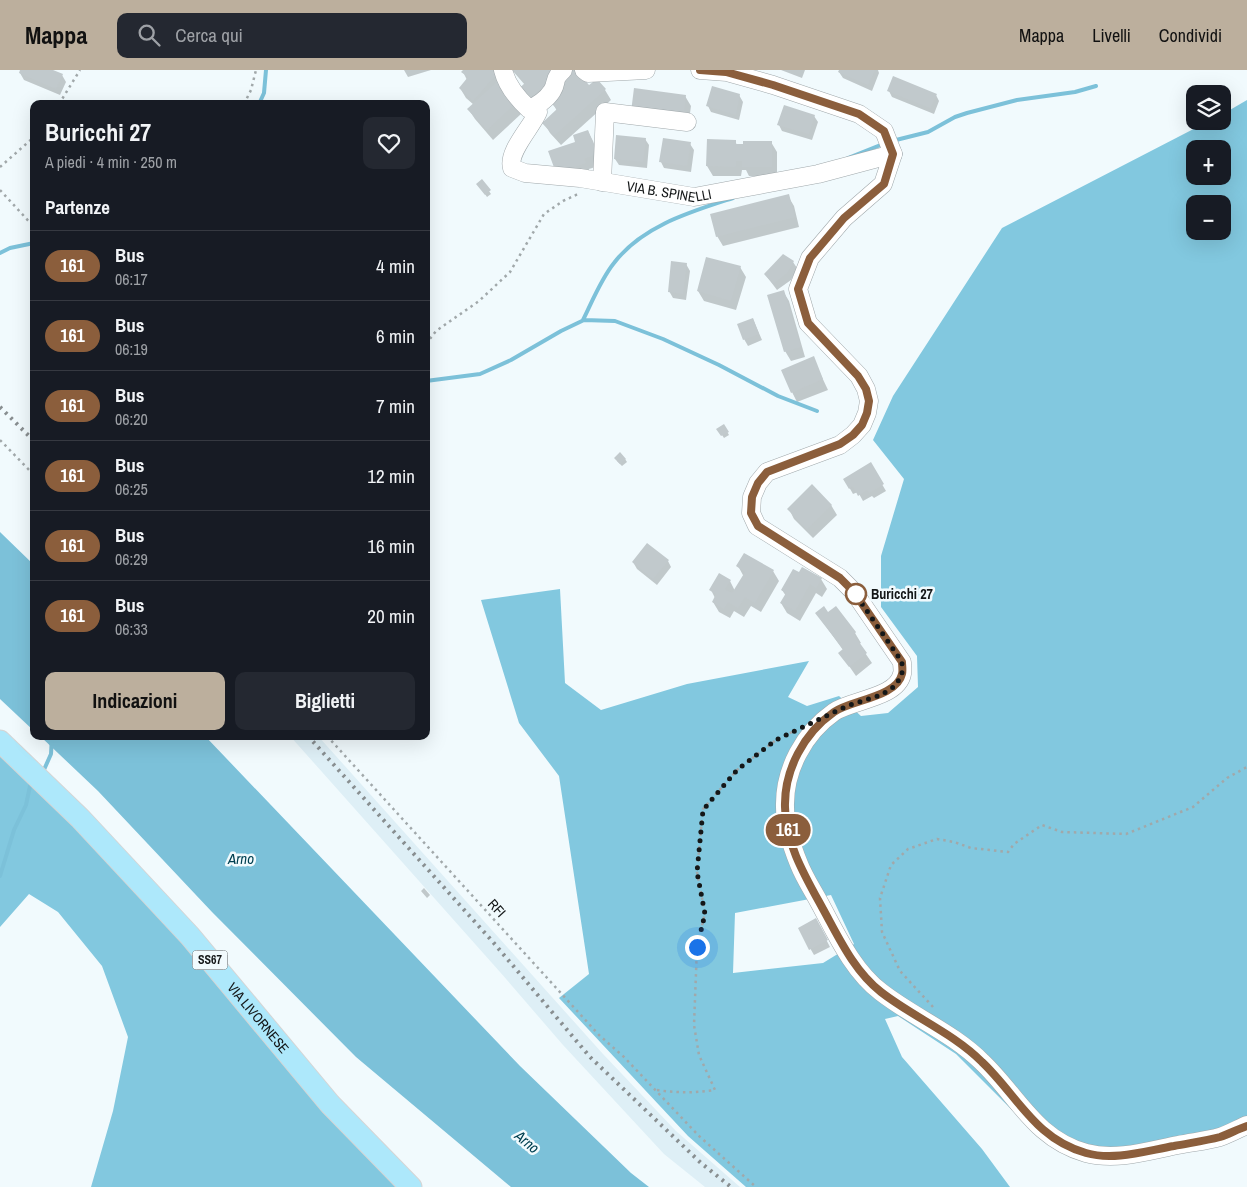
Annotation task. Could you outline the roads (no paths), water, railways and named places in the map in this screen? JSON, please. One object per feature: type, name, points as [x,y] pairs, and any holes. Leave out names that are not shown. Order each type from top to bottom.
[{"type":"main road","name":"VIA LIVORNESE","points":[[0,742],[80,818],[177,921],[330,1104],[411,1187]]},
{"type":"street","points":[[503,70],[508,85],[519,100],[529,109],[536,107],[552,90],[555,77],[563,70]]},
{"type":"street","points":[[584,70],[588,73],[646,70]]},
{"type":"street","points":[[700,70],[726,72],[764,82],[859,114],[884,131],[893,154],[884,184],[844,218],[810,258],[798,289],[808,323],[858,376],[866,389],[869,401],[862,425],[853,435],[840,444],[767,472],[758,483],[752,497],[751,513],[758,526],[840,578],[854,592],[902,662],[902,675],[895,686],[881,695],[859,701],[835,712],[816,728],[800,749],[792,767],[785,807],[788,829],[799,865],[846,951],[879,991],[954,1039],[982,1062],[1043,1131],[1059,1141],[1086,1153],[1114,1156],[1220,1137],[1247,1126]]},
{"type":"street","name":"VIA B. SPINELLI","points":[[536,107],[538,112],[534,122],[516,148],[510,162],[512,168],[525,173],[580,178],[694,197],[818,174],[893,154]]},
{"type":"street","points":[[602,182],[605,112],[687,122]]},
{"type":"water","points":[[0,532],[30,561],[30,727],[0,699]]},
{"type":"water","name":"Arno","points":[[44,740],[209,740],[520,1066],[631,1173],[649,1187],[511,1187],[356,1057],[212,912],[98,791]]},
{"type":"waterway","points":[[261,100],[264,93],[266,70]]},
{"type":"waterway","points":[[892,141],[928,132],[955,117],[967,113],[1017,100],[1075,92],[1096,86]]},
{"type":"waterway","points":[[848,158],[883,144]]},
{"type":"waterway","points":[[583,320],[609,269],[625,250],[638,239],[684,215],[733,198]]},
{"type":"waterway","points":[[0,253],[10,248],[30,244]]},
{"type":"waterway","points":[[430,380],[480,374],[511,360],[584,320],[615,321],[663,339],[719,365],[778,396],[817,411]]},
{"type":"waterway","points":[[43,772],[51,754],[52,740]]},
{"type":"waterway","points":[[0,876],[14,830],[26,805],[30,786],[34,782]]},
{"type":"railway","points":[[0,407],[30,437]]},
{"type":"railway","points":[[312,740],[493,942],[590,1057],[701,1163],[731,1187]]},
{"type":"place","name":"Buricchi 27","points":[[856,594]]}]
